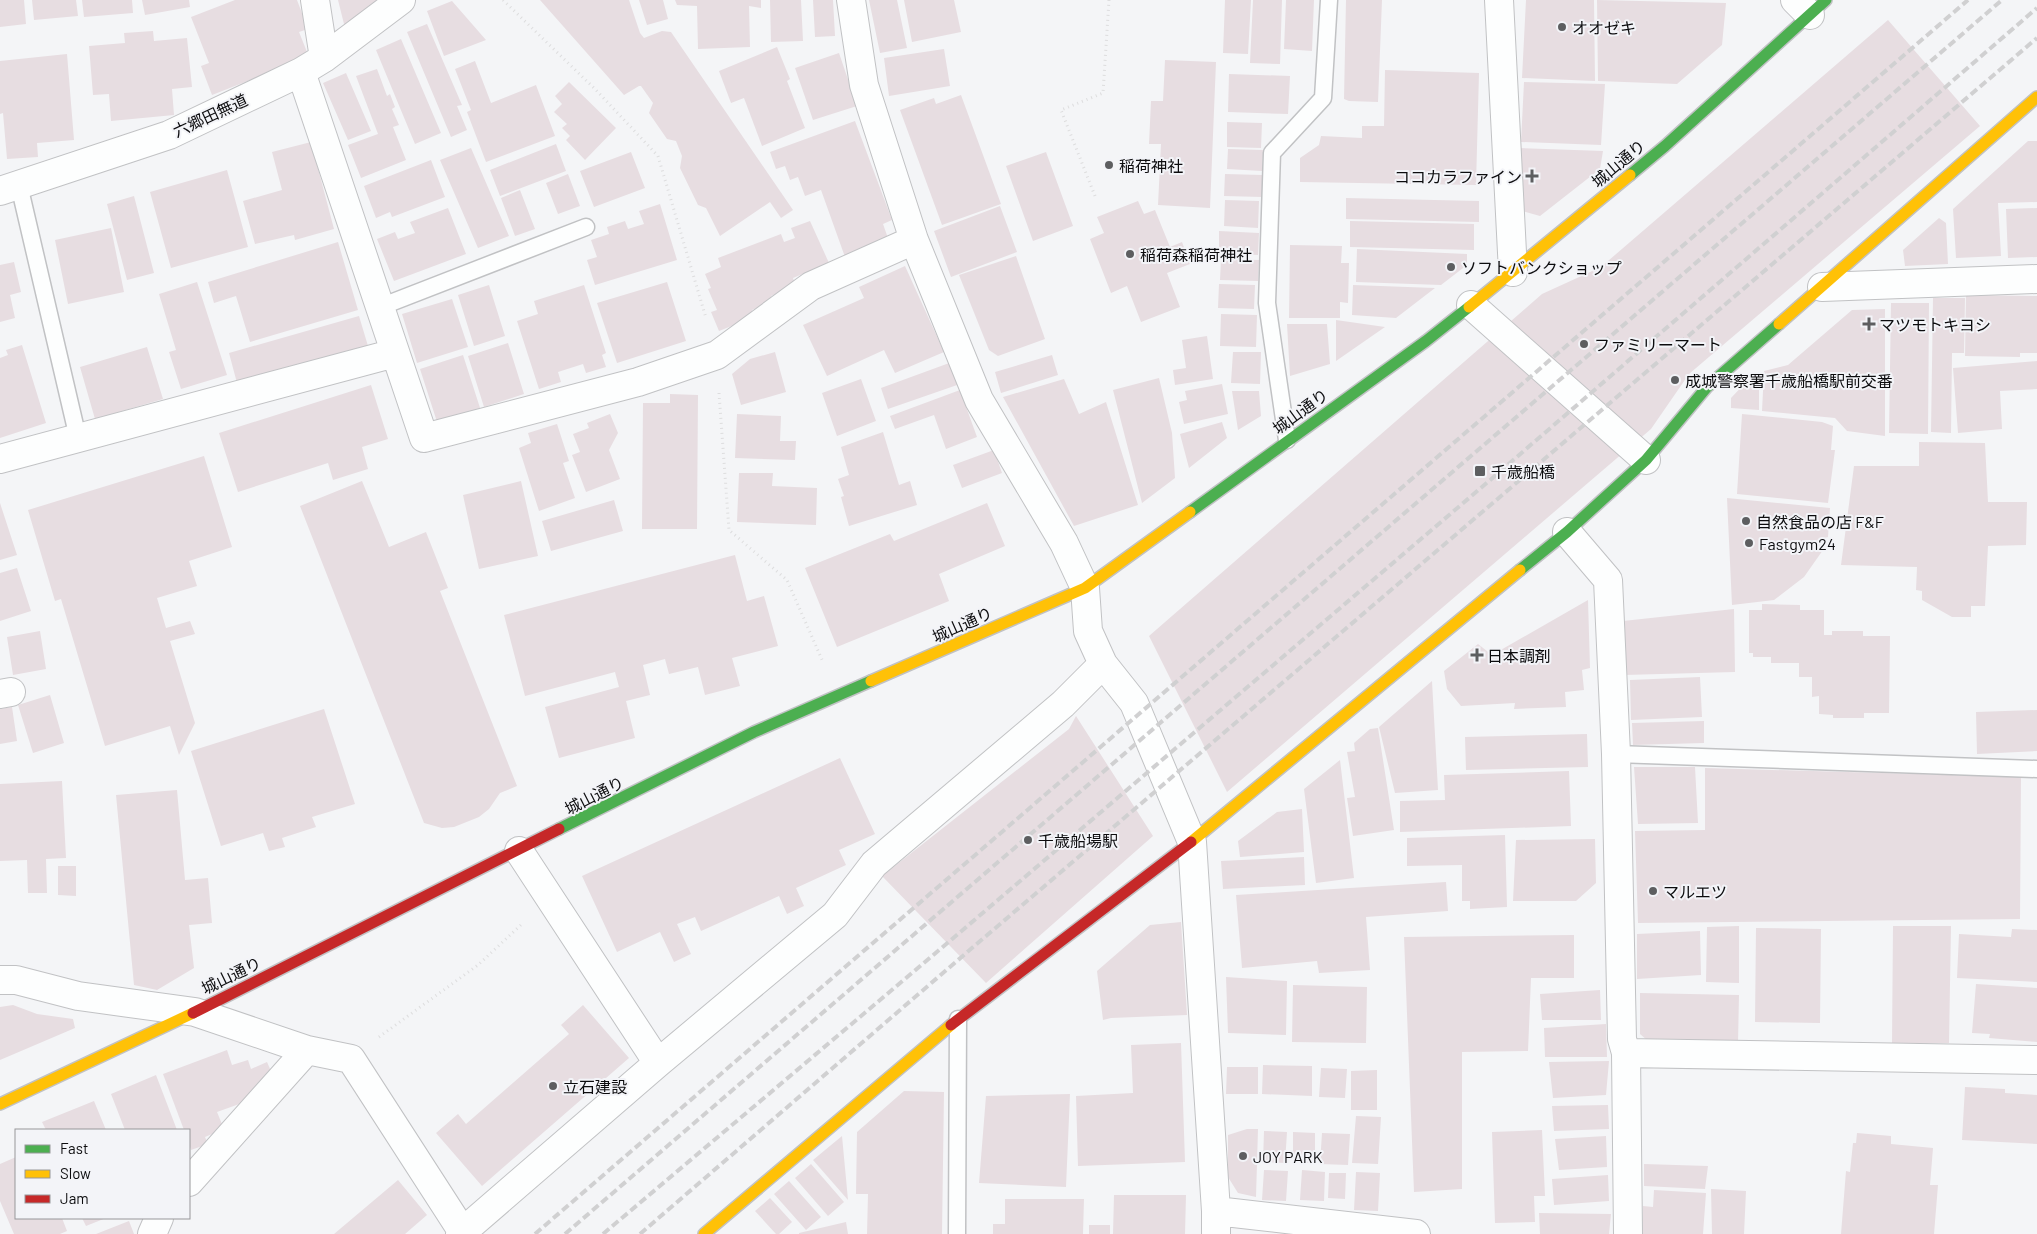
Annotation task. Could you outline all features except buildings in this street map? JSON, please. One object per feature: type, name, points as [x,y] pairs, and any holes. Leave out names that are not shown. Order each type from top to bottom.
[{"type":"street","points":[[315,0],[324,58]]},
{"type":"street","name":"六郷田無道","points":[[9,188],[169,135],[301,72],[324,58],[401,0]]},
{"type":"street","points":[[850,0],[864,85],[914,240],[979,400],[1064,543],[1085,588],[1088,631],[1103,664],[1134,703],[1192,842],[1216,1223],[1377,1228],[1416,1234]]},
{"type":"street","points":[[1499,0],[1513,272]]},
{"type":"street","name":"城山通り","points":[[0,1104],[195,1012],[754,732],[1085,588],[1426,341],[1513,272],[1665,146],[1810,5]]},
{"type":"street","points":[[301,72],[424,438],[638,382],[716,355],[811,286],[914,240]]},
{"type":"street","points":[[704,1234],[958,1019],[1192,842],[1567,532],[1646,460],[1707,386],[2037,97]]},
{"type":"street","points":[[1822,287],[2037,278]]},
{"type":"street","points":[[1471,305],[1646,460]]},
{"type":"street","points":[[0,459],[395,352]]},
{"type":"street","points":[[1567,532],[1608,580],[1616,754],[1622,1039],[1626,1053],[1628,1234]]},
{"type":"street","points":[[0,980],[16,980],[78,996],[195,1012],[307,1050],[350,1058],[462,1233],[658,1063],[836,915],[874,864],[1062,704],[1103,664]]},
{"type":"street","points":[[519,851],[658,1063]]},
{"type":"street","points":[[190,1181],[307,1050]]},
{"type":"street","points":[[1626,1053],[2037,1060]]},
{"type":"street","points":[[152,1234],[160,1219]]},
{"type":"lane","points":[[1287,440],[1267,303],[1272,153],[1323,98],[1329,0]]},
{"type":"lane","points":[[9,188],[78,438]]},
{"type":"lane","points":[[380,307],[586,227]]},
{"type":"lane","points":[[1616,754],[2037,769]]},
{"type":"lane","points":[[957,1234],[958,1019]]},
{"type":"path","points":[[1095,196],[1061,110],[1103,94],[1109,0]]},
{"type":"path","points":[[350,1058],[478,965],[549,899]]},
{"type":"railway","points":[[535,1234],[1968,0]]},
{"type":"railway","points":[[565,1234],[2002,0]]},
{"type":"railway","points":[[603,1234],[1489,481],[2037,8]]},
{"type":"railway","points":[[640,1234],[2037,38]]},
{"type":"traffic: fast","points":[[1630,175],[1665,146],[1826,0]]},
{"type":"traffic: fast","points":[[1190,512],[1426,341],[1469,307]]},
{"type":"traffic: fast","points":[[1520,570],[1567,532],[1646,460],[1707,387],[1779,324]]},
{"type":"traffic: fast","points":[[559,829],[754,732],[871,681]]},
{"type":"traffic: slow","points":[[1779,324],[2037,97]]},
{"type":"traffic: slow","points":[[1469,307],[1630,175]]},
{"type":"traffic: slow","points":[[871,681],[1085,588],[1190,512]]},
{"type":"traffic: slow","points":[[1191,842],[1520,570]]},
{"type":"traffic: slow","points":[[0,1104],[193,1013]]},
{"type":"traffic: slow","points":[[704,1234],[951,1025]]},
{"type":"traffic: jam","points":[[193,1013],[559,829]]},
{"type":"traffic: jam","points":[[951,1025],[1191,842]]},
{"type":"place","name":"オオゼキ","points":[[1562,27]]},
{"type":"place","name":"稲荷神社","points":[[1109,165]]},
{"type":"place","name":"ココカラファイン","points":[[1532,176]]},
{"type":"place","name":"稲荷森稲荷神社","points":[[1130,254]]},
{"type":"place","name":"ソフトバンクショップ","points":[[1451,267]]},
{"type":"place","name":"マツモトキヨシ","points":[[1869,324]]},
{"type":"place","name":"ファミリーマート","points":[[1584,344]]},
{"type":"place","name":"成城警察署千歳船橋駅前交番","points":[[1675,380]]},
{"type":"place","name":"千歳船橋","points":[[1480,471]]},
{"type":"place","name":"自然食品の店 F&F","points":[[1746,521]]},
{"type":"place","name":"Fastgym24","points":[[1749,543]]},
{"type":"place","name":"日本調剤","points":[[1477,655]]},
{"type":"place","name":"千歳船場駅","points":[[1028,840]]},
{"type":"place","name":"マルエツ","points":[[1653,891]]},
{"type":"place","name":"立石建設","points":[[553,1086]]},
{"type":"place","name":"JOY PARK","points":[[1243,1156]]}]
